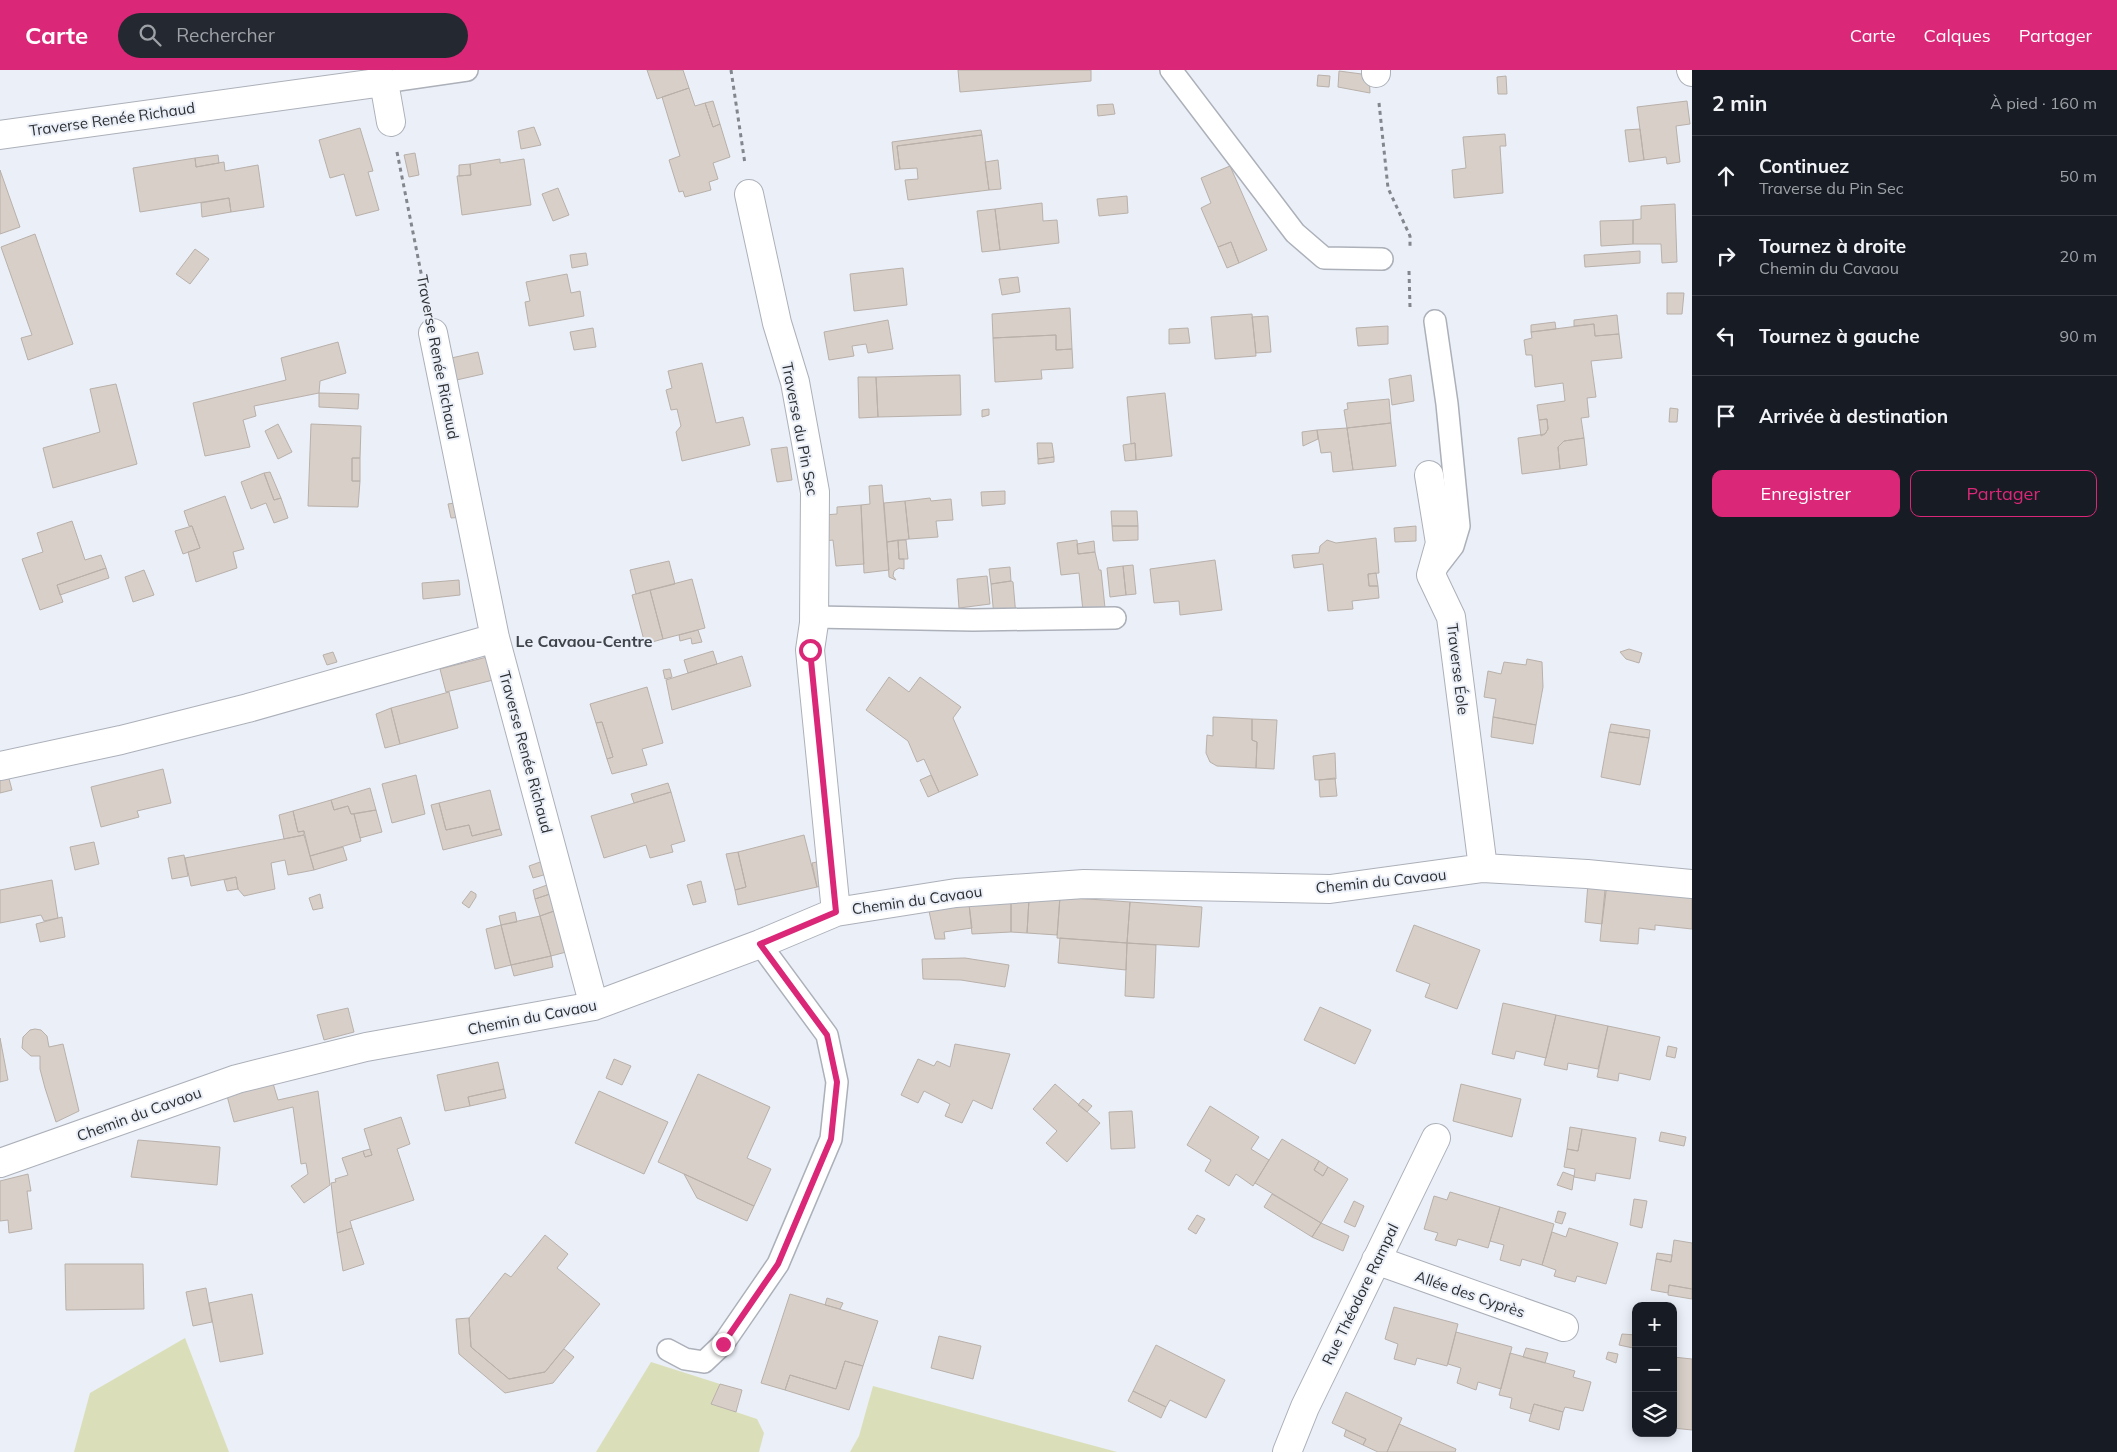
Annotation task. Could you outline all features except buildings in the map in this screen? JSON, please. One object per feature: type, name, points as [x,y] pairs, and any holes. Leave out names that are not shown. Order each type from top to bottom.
[{"type":"street","points":[[384,82],[391,122]]},
{"type":"street","name":"Traverse Renée Richaud","points":[[0,135],[384,82]]},
{"type":"street","name":"Traverse du Pin Sec","points":[[750,194],[777,323],[795,382],[814,492],[814,617],[810,650],[836,912]]},
{"type":"street","name":"Traverse Renée Richaud","points":[[433,333],[495,638],[594,1006]]},
{"type":"street","points":[[1429,475],[1440,543],[1431,575]]},
{"type":"street","name":"Traverse Éole","points":[[1431,575],[1451,617],[1483,868]]},
{"type":"street","points":[[0,766],[121,740],[248,708],[495,638]]},
{"type":"street","name":"Chemin du Cavaou","points":[[0,1163],[237,1079],[366,1047],[594,1006],[760,944],[836,912],[956,893],[1084,884],[1330,889],[1483,868],[1587,874],[1692,884]]},
{"type":"street","name":"Rue Théodore Rampal","points":[[1287,1452],[1305,1407],[1436,1138]]},
{"type":"street","name":"Allée des Cyprès","points":[[1376,1260],[1564,1327]]},
{"type":"lane","points":[[384,82],[467,70]]},
{"type":"lane","points":[[1171,70],[1294,233],[1324,258],[1382,259]]},
{"type":"lane","points":[[1431,575],[1453,546],[1458,526],[1448,404],[1435,321]]},
{"type":"lane","points":[[814,617],[973,620],[1115,618]]},
{"type":"lane","points":[[668,1350],[685,1359],[704,1362],[723,1344],[778,1264],[831,1139],[837,1082],[827,1035],[760,944]]},
{"type":"path","points":[[731,70],[750,194]]},
{"type":"path","name":"Traverse Renée Richaud","points":[[391,122],[433,333]]},
{"type":"green space","points":[[185,1338],[229,1452],[74,1452],[90,1393]]},
{"type":"green space","points":[[651,1362],[720,1384],[712,1404],[757,1419],[764,1433],[759,1452],[596,1452]]},
{"type":"green space","points":[[873,1386],[1117,1452],[850,1452],[859,1436]]},
{"type":"district","name":"Le Cavaou-Centre","points":[[584,641]]},
{"type":"route","points":[[723,1344],[778,1264],[831,1139],[837,1082],[827,1035],[760,944],[836,912],[810,650]]}]
